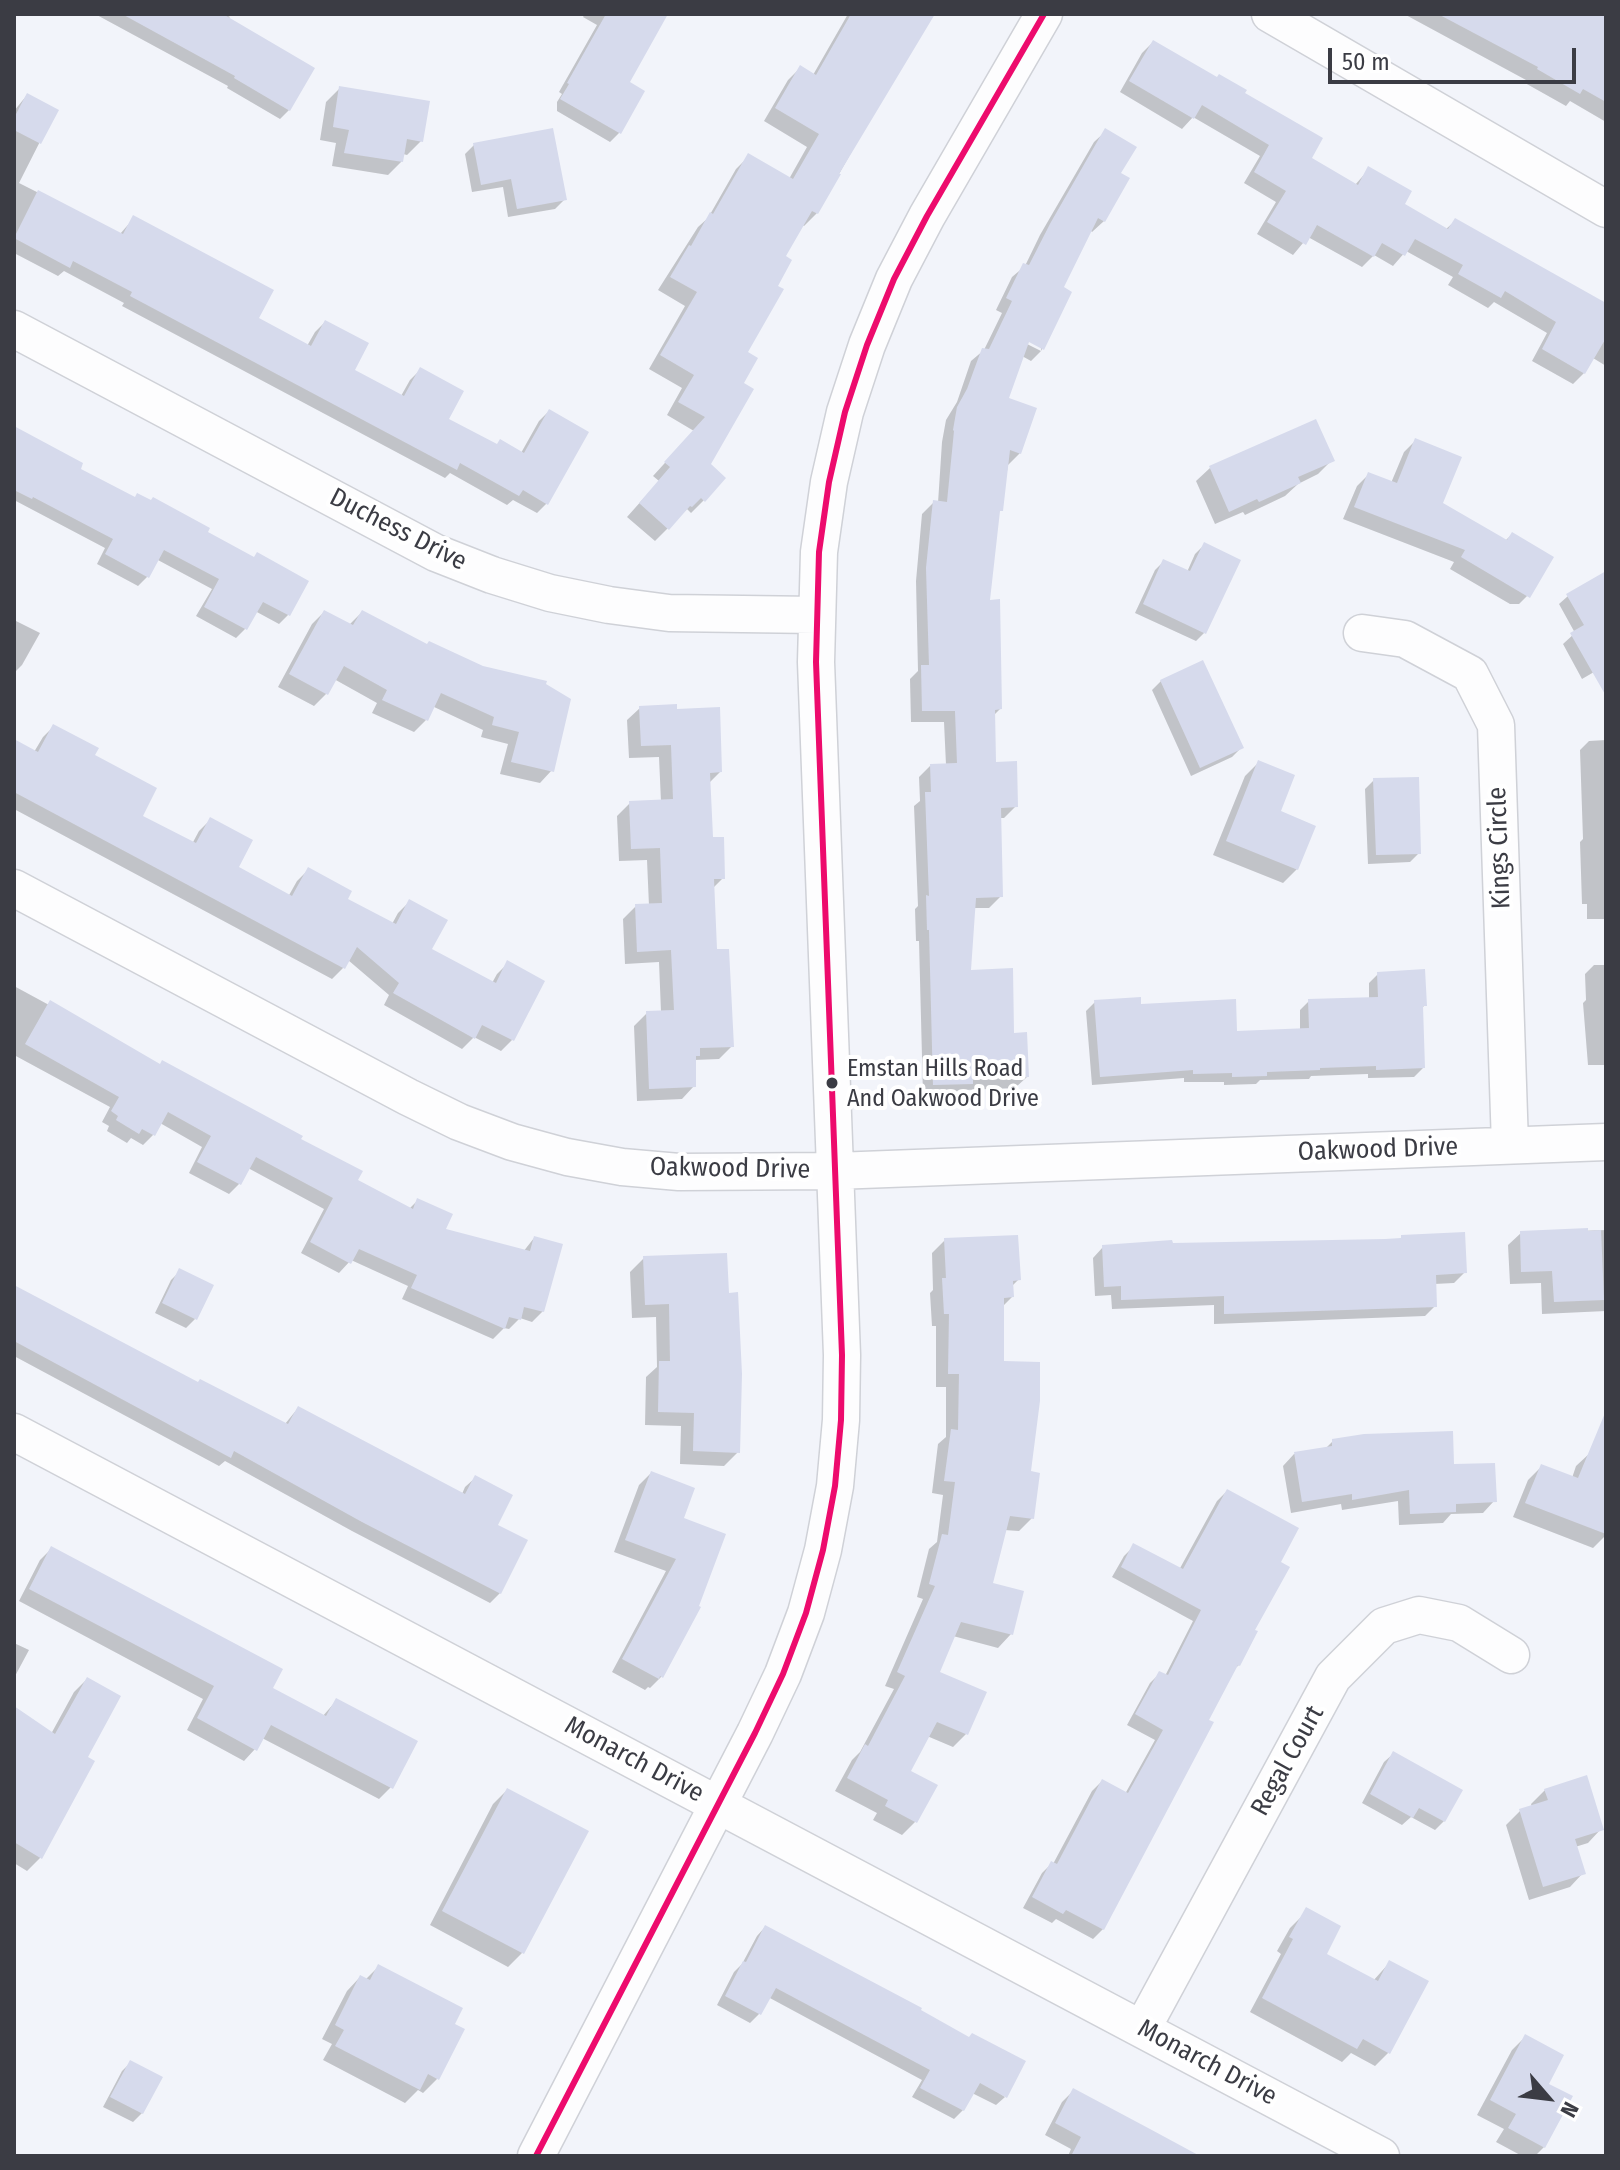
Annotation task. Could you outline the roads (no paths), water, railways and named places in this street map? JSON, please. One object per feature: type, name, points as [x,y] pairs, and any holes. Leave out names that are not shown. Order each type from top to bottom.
[{"type":"street","points":[[536,2156],[783,1674],[823,1550],[835,1486],[841,1420],[842,1355],[816,662],[819,552],[829,482],[845,412],[867,345],[894,279],[1044,14]]},
{"type":"street","points":[[1270,14],[1606,209]]},
{"type":"street","name":"Duchess Drive","points":[[14,329],[436,553],[492,575],[550,593],[669,613],[816,615]]},
{"type":"street","name":"Kings Circle","points":[[1362,633],[1405,639],[1470,674],[1496,725],[1510,1145]]},
{"type":"street","name":"Oakwood Drive","points":[[14,888],[459,1122],[512,1142],[567,1157],[622,1167],[679,1172],[835,1171],[1606,1142]]},
{"type":"street","name":"Monarch Drive","points":[[14,1432],[1381,2156]]},
{"type":"street","name":"Regal Court","points":[[1142,2029],[1333,1677],[1384,1626],[1419,1615],[1459,1623],[1511,1655]]},
{"type":"place","name":"Emstan Hills Road And Oakwood Drive","points":[[832,1083]]}]
